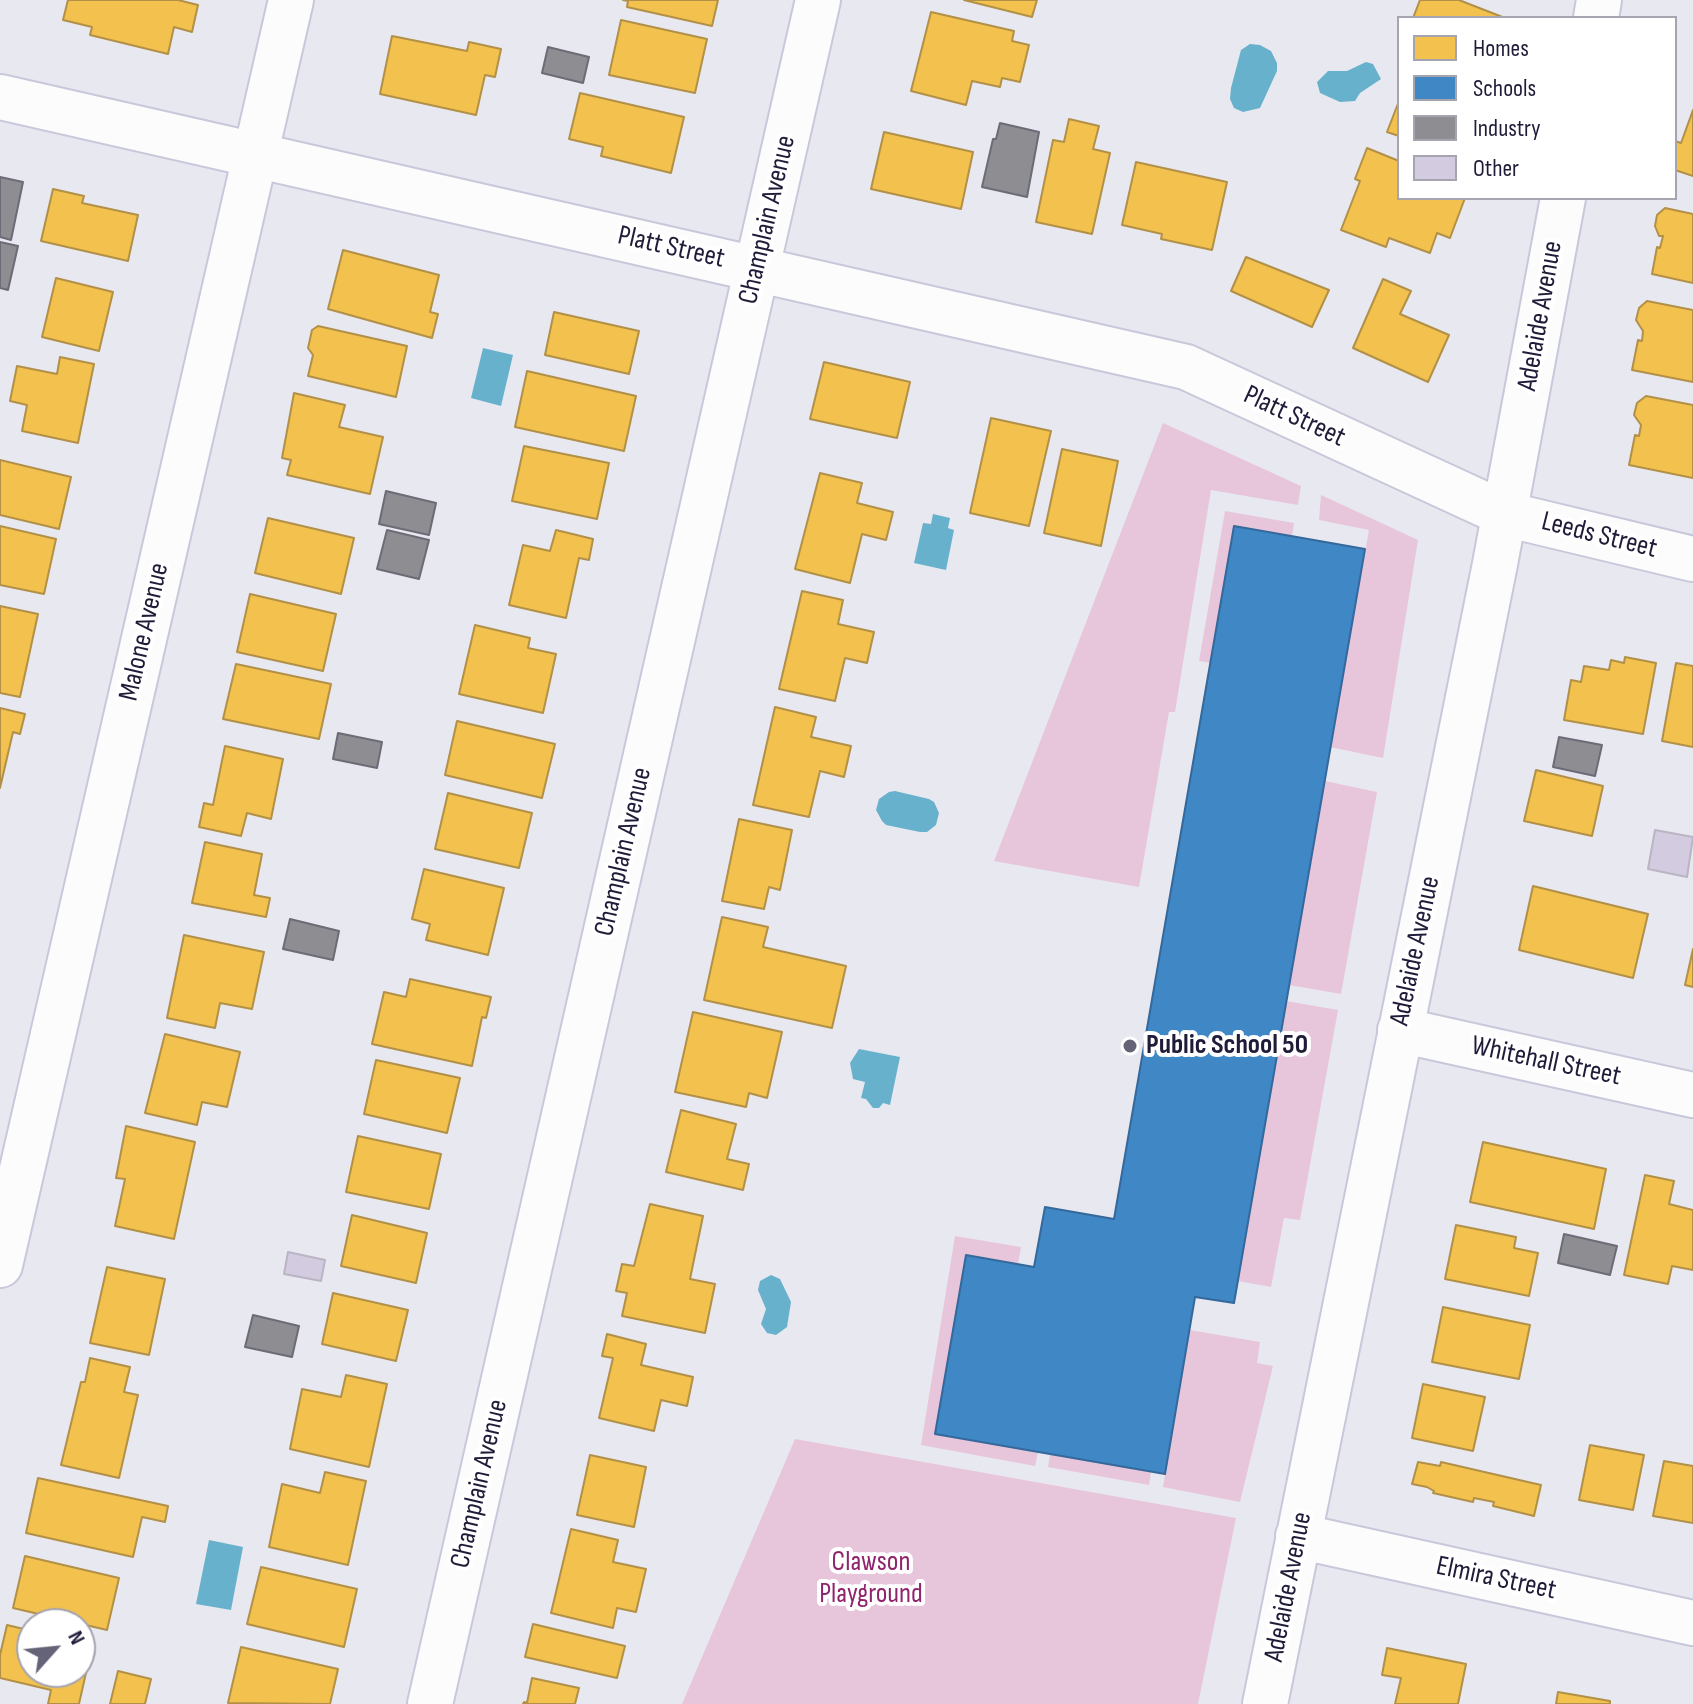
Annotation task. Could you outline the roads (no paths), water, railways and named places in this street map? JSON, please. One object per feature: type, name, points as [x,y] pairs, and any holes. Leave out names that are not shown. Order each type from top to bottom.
[{"type":"street","name":"Malone Avenue","points":[[0,1265],[291,0]]},
{"type":"street","name":"Champlain Avenue","points":[[430,1704],[818,0]]},
{"type":"street","name":"Platt Street","points":[[0,97],[1186,367],[1505,514]]},
{"type":"street","name":"Adelaide Avenue","points":[[1265,1704],[1505,514],[1563,200]]},
{"type":"street","name":"Leeds Street","points":[[1505,514],[1693,559]]},
{"type":"street","name":"Whitehall Street","points":[[1400,1030],[1693,1095]]},
{"type":"street","name":"Elmira Street","points":[[1298,1536],[1693,1623]]},
{"type":"water","points":[[1250,44],[1271,51],[1277,71],[1260,108],[1243,112],[1234,108],[1230,99],[1231,88],[1241,50]]},
{"type":"water","points":[[1366,62],[1373,64],[1381,79],[1360,93],[1355,101],[1340,102],[1320,93],[1317,82],[1328,71],[1347,71]]},
{"type":"water","points":[[483,348],[513,355],[501,406],[471,398]]},
{"type":"water","points":[[933,514],[950,518],[948,528],[954,530],[946,570],[914,563],[923,523],[931,524]]},
{"type":"water","points":[[895,791],[934,802],[939,813],[936,825],[927,832],[920,832],[886,825],[876,810],[879,799]]},
{"type":"water","points":[[859,1049],[900,1057],[890,1105],[883,1103],[879,1108],[873,1108],[866,1099],[861,1098],[865,1082],[853,1079],[850,1063]]},
{"type":"water","points":[[771,1275],[780,1279],[791,1302],[787,1327],[776,1335],[767,1333],[761,1324],[766,1309],[758,1290],[760,1281]]},
{"type":"water","points":[[209,1540],[243,1547],[231,1610],[196,1604]]},
{"type":"place","name":"Public School 50","points":[[1130,1046]]},
{"type":"park label","name":"Clawson Playground","points":[[871,1579]]}]
